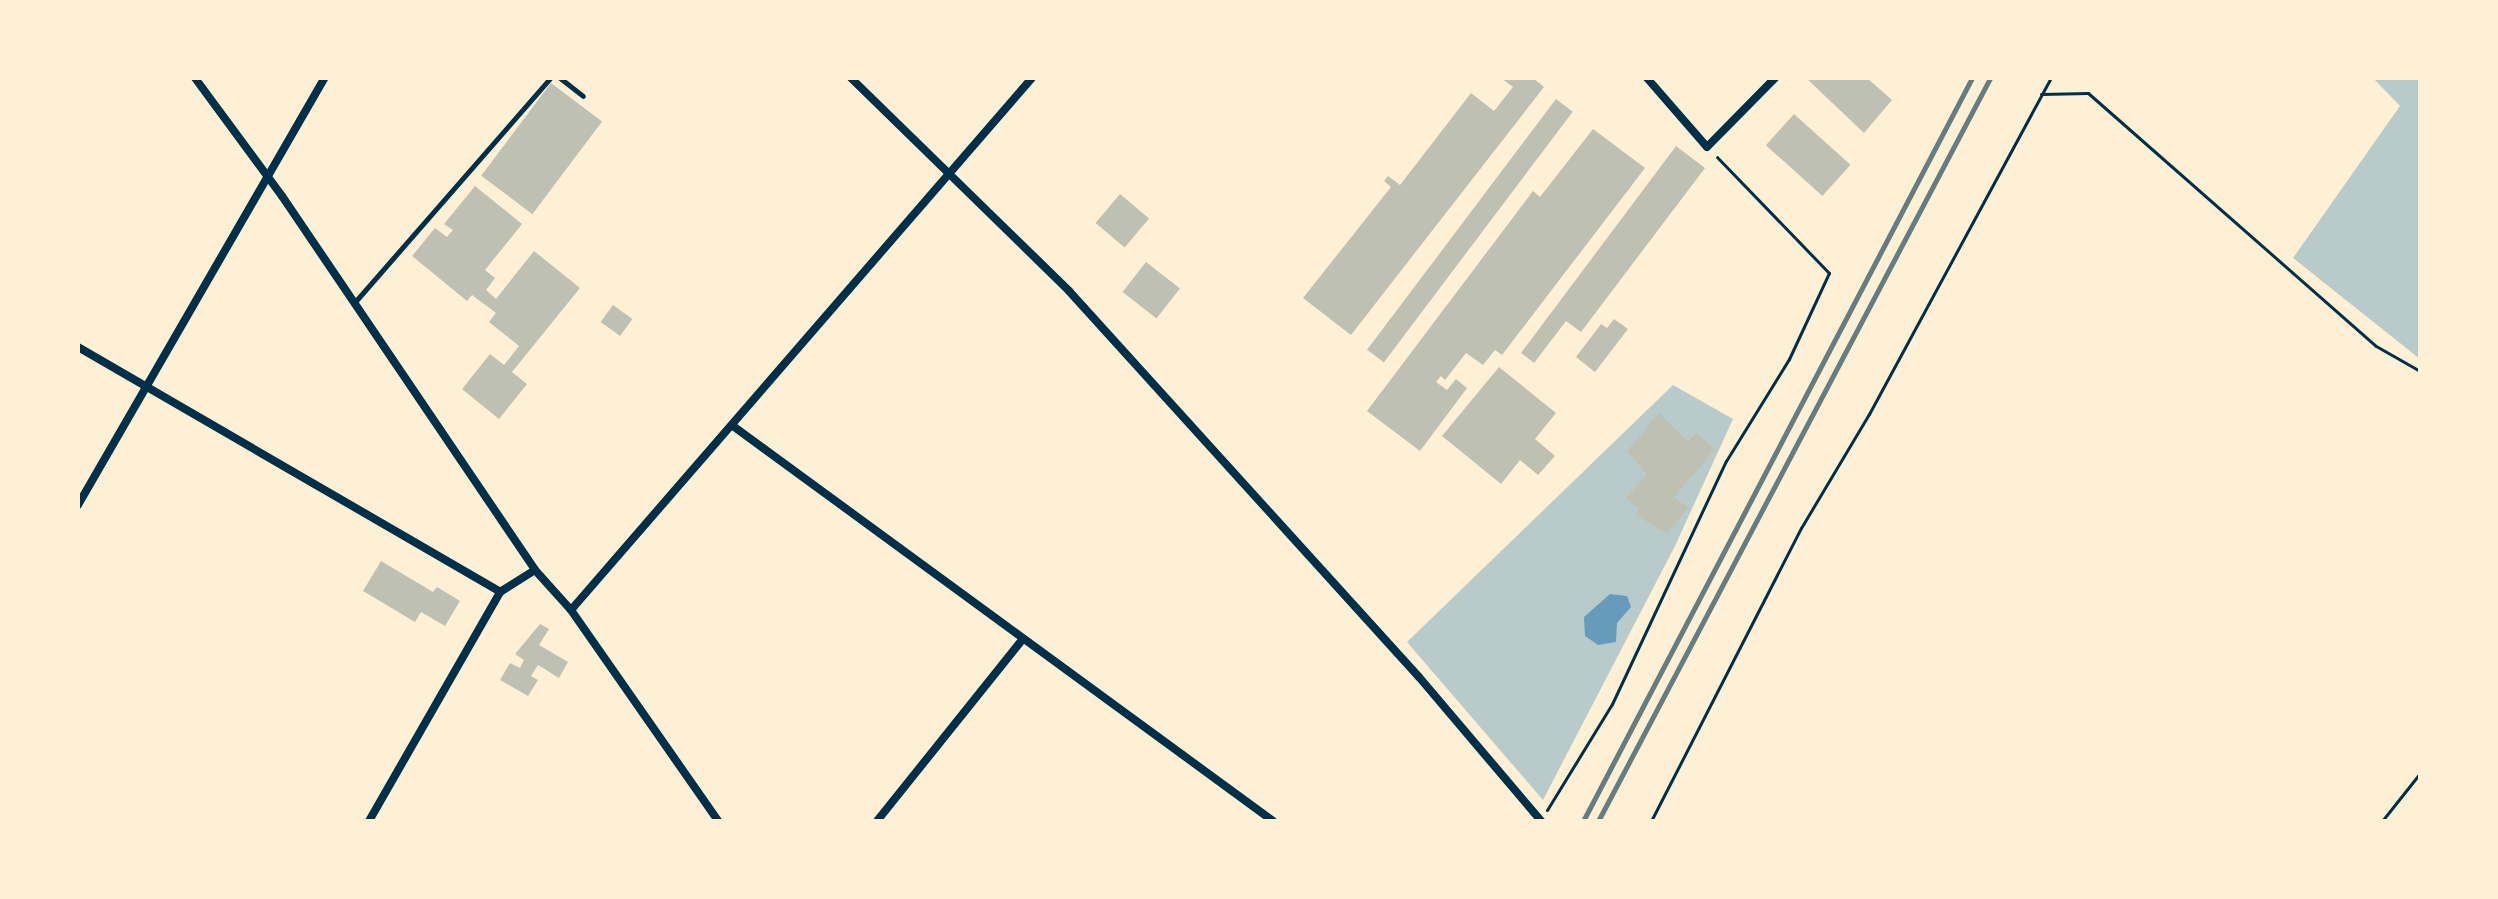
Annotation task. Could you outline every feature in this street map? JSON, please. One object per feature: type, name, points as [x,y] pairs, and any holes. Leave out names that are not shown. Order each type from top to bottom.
[{"type":"street","points":[[195,78],[267,177],[535,570],[571,610],[718,821]]},
{"type":"street","points":[[78,505],[325,78]]},
{"type":"street","points":[[851,78],[1069,291],[1419,677],[1541,821]]},
{"type":"street","points":[[571,610],[733,426],[946,173],[1032,78]]},
{"type":"street","points":[[1647,78],[1707,147],[1775,78]]},
{"type":"street","points":[[78,347],[500,592]]},
{"type":"street","points":[[733,426],[1273,821]]},
{"type":"street","points":[[369,821],[500,592],[535,570]]},
{"type":"street","points":[[877,821],[1022,640]]},
{"type":"lane","points":[[353,303],[550,78]]},
{"type":"lane","points":[[560,78],[583,96]]},
{"type":"path","points":[[1651,821],[1801,528],[1869,414],[2051,78]]},
{"type":"path","points":[[2041,94],[2088,93],[2376,346],[2420,371]]},
{"type":"path","points":[[1541,821],[1612,704],[1726,461],[1789,359],[1829,273],[1707,147]]},
{"type":"path","points":[[2382,821],[2420,773]]},
{"type":"shaded area","points":[[2373,78],[2420,78],[2420,359],[2293,258],[2400,106]]},
{"type":"shaded area","points":[[1673,385],[1733,419],[1675,546],[1543,800],[1407,642]]},
{"type":"water","points":[[1610,594],[1627,596],[1631,607],[1617,623],[1616,642],[1598,645],[1585,636],[1584,617]]},
{"type":"building","points":[[1501,78],[1533,78],[1544,87],[1351,335],[1303,298],[1391,187],[1384,181],[1388,176],[1400,185],[1471,93],[1494,111],[1513,87]]},
{"type":"building","points":[[1806,78],[1867,78],[1892,100],[1864,133]]},
{"type":"building","points":[[551,83],[602,122],[532,214],[481,176]]},
{"type":"building","points":[[1556,99],[1573,112],[1384,362],[1367,350]]},
{"type":"building","points":[[1794,114],[1850,165],[1822,196],[1766,145]]},
{"type":"building","points":[[1593,129],[1645,168],[1502,355],[1495,350],[1483,365],[1466,353],[1445,380],[1441,376],[1436,382],[1447,390],[1456,379],[1467,388],[1420,451],[1367,411],[1533,191],[1540,197]]},
{"type":"building","points":[[1676,146],[1705,168],[1581,332],[1566,321],[1534,363],[1521,353]]},
{"type":"building","points":[[475,186],[522,224],[485,270],[495,278],[486,290],[496,299],[534,251],[580,288],[512,372],[527,384],[499,419],[462,389],[490,354],[504,365],[519,346],[489,322],[496,313],[472,295],[467,301],[412,256],[435,228],[447,237],[453,230],[444,224]]},
{"type":"building","points":[[1120,194],[1149,218],[1125,248],[1096,223]]},
{"type":"building","points":[[1146,262],[1180,288],[1156,318],[1123,292]]},
{"type":"building","points":[[613,305],[632,319],[620,336],[601,322]]},
{"type":"building","points":[[1614,319],[1628,329],[1595,372],[1576,357],[1601,324],[1607,328]]},
{"type":"building","points":[[1499,367],[1556,413],[1535,439],[1555,456],[1538,475],[1520,460],[1501,484],[1442,436]]},
{"type":"building","points":[[1659,413],[1688,442],[1696,433],[1715,449],[1674,497],[1688,508],[1667,533],[1635,515],[1639,509],[1626,498],[1647,474],[1627,451]]},
{"type":"building","points":[[381,561],[433,592],[437,587],[460,601],[445,626],[421,612],[415,622],[363,591]]},
{"type":"building","points":[[540,624],[549,629],[539,645],[568,662],[559,678],[538,665],[531,676],[538,680],[528,696],[500,680],[510,663],[520,668],[524,660],[515,654]]},
{"type":"railway","points":[[1583,821],[1972,78]]},
{"type":"railway","points":[[1598,821],[1990,78]]}]
